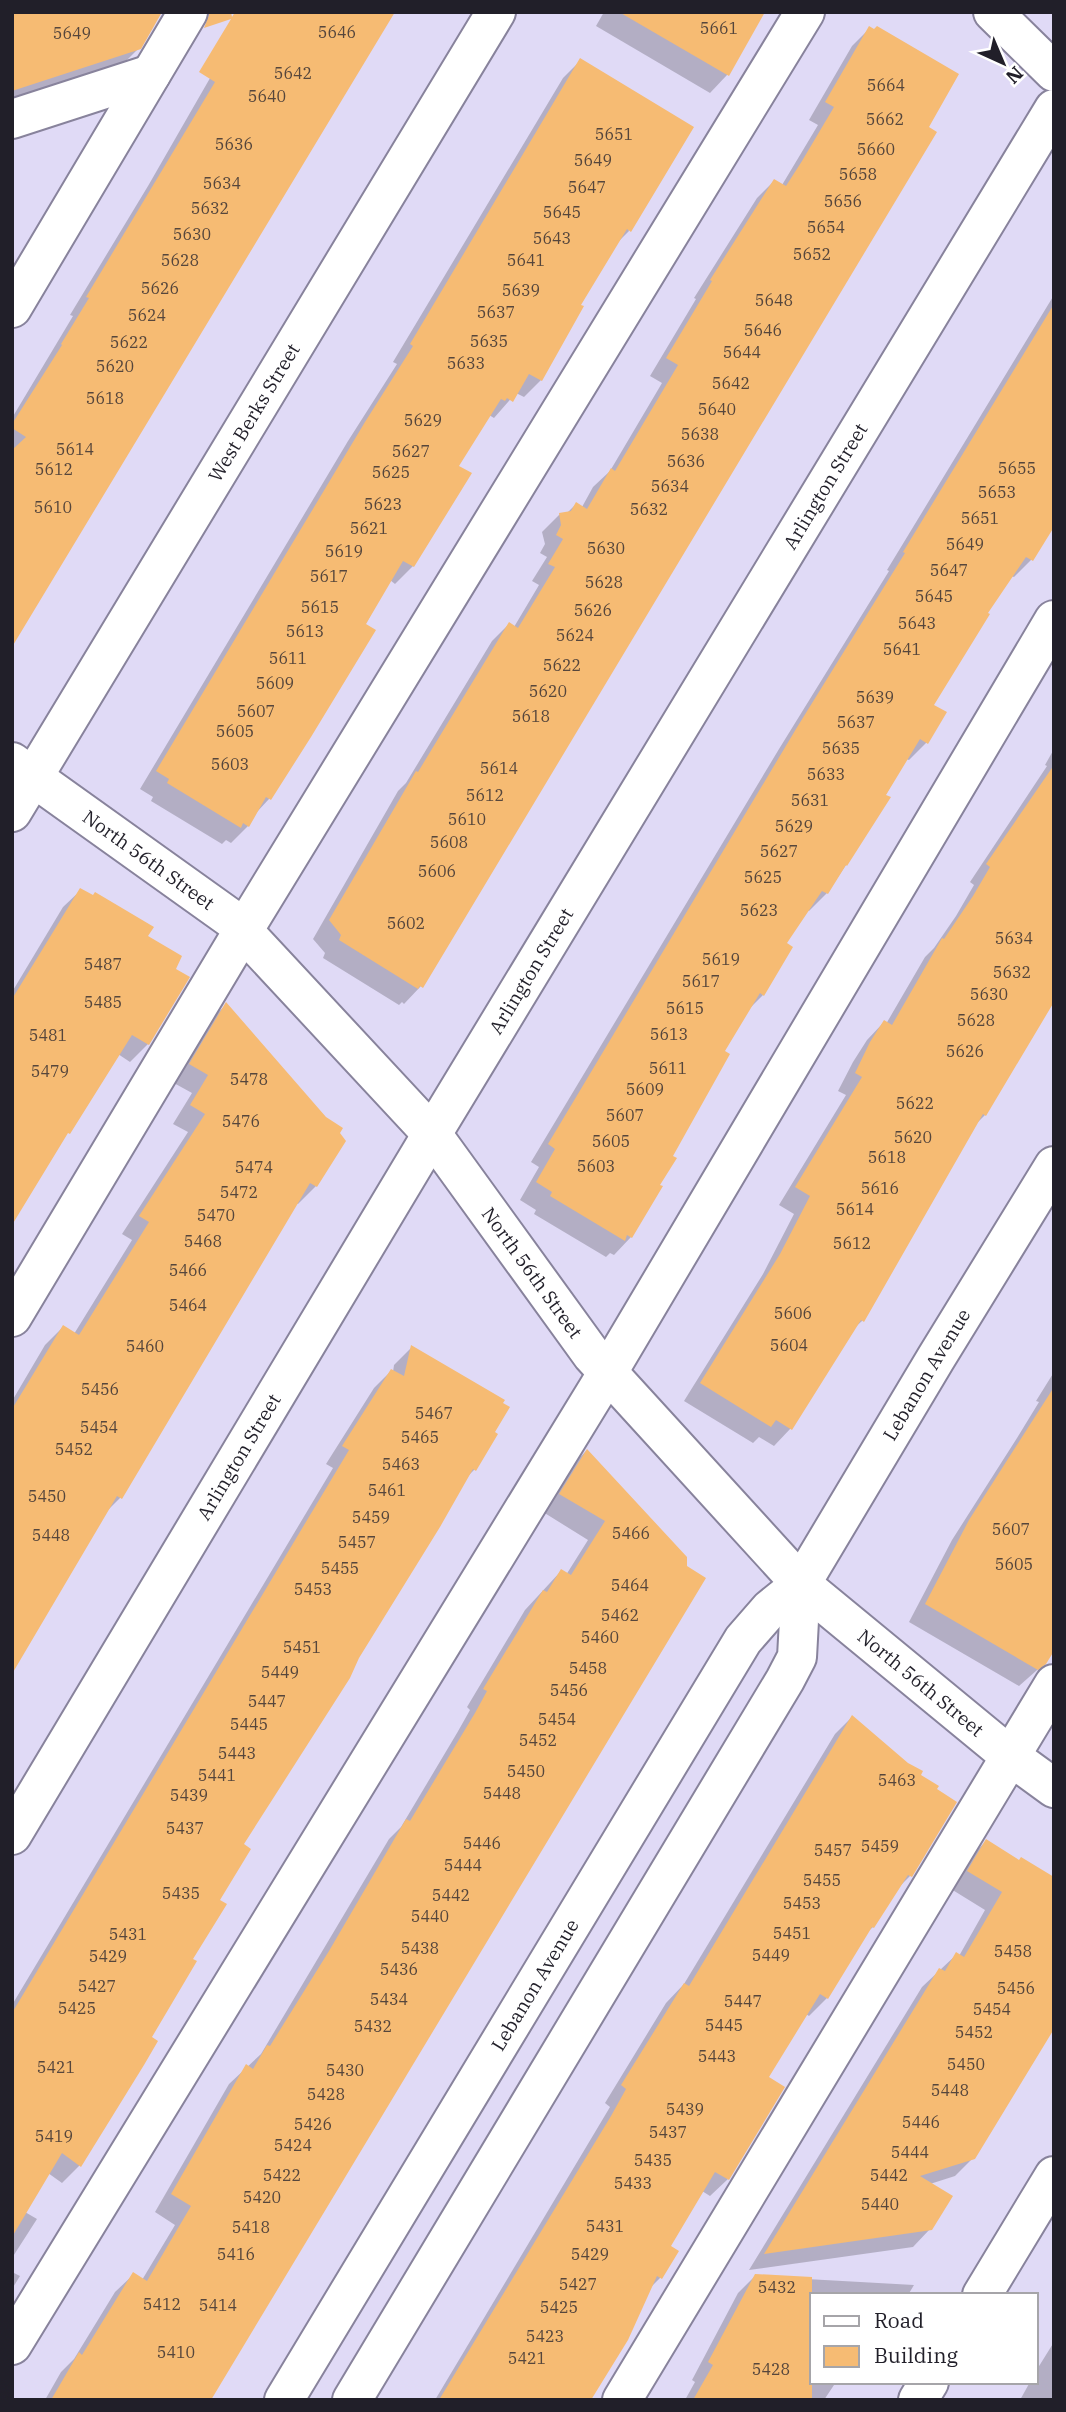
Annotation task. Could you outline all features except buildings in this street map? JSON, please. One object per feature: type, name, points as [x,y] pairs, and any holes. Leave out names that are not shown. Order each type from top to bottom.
[{"type":"street","points":[[12,308],[188,12]]},
{"type":"street","name":"West Berks Street","points":[[12,812],[23,769],[496,12]]},
{"type":"street","points":[[12,1317],[243,932],[805,12]]},
{"type":"street","points":[[993,12],[1054,72]]},
{"type":"street","points":[[12,119],[151,74]]},
{"type":"street","name":"Arlington Street","points":[[12,1835],[432,1134],[1054,109]]},
{"type":"street","points":[[12,2345],[608,1372],[1054,620]]},
{"type":"street","name":"North 56th Street","points":[[23,769],[233,920],[432,1134],[592,1355],[801,1584],[1010,1756],[1054,1787]]},
{"type":"street","name":"Lebanon Avenue","points":[[284,2400],[743,1640],[770,1609],[801,1584],[1054,1166]]},
{"type":"street","name":"Lebanon Avenue","points":[[352,2400],[785,1680],[797,1657],[801,1584]]},
{"type":"street","points":[[622,2400],[1054,1684]]},
{"type":"street","points":[[471,2090],[520,2120]]},
{"type":"street","points":[[983,2293],[1054,2176]]},
{"type":"street","points":[[918,2400],[928,2384]]}]
